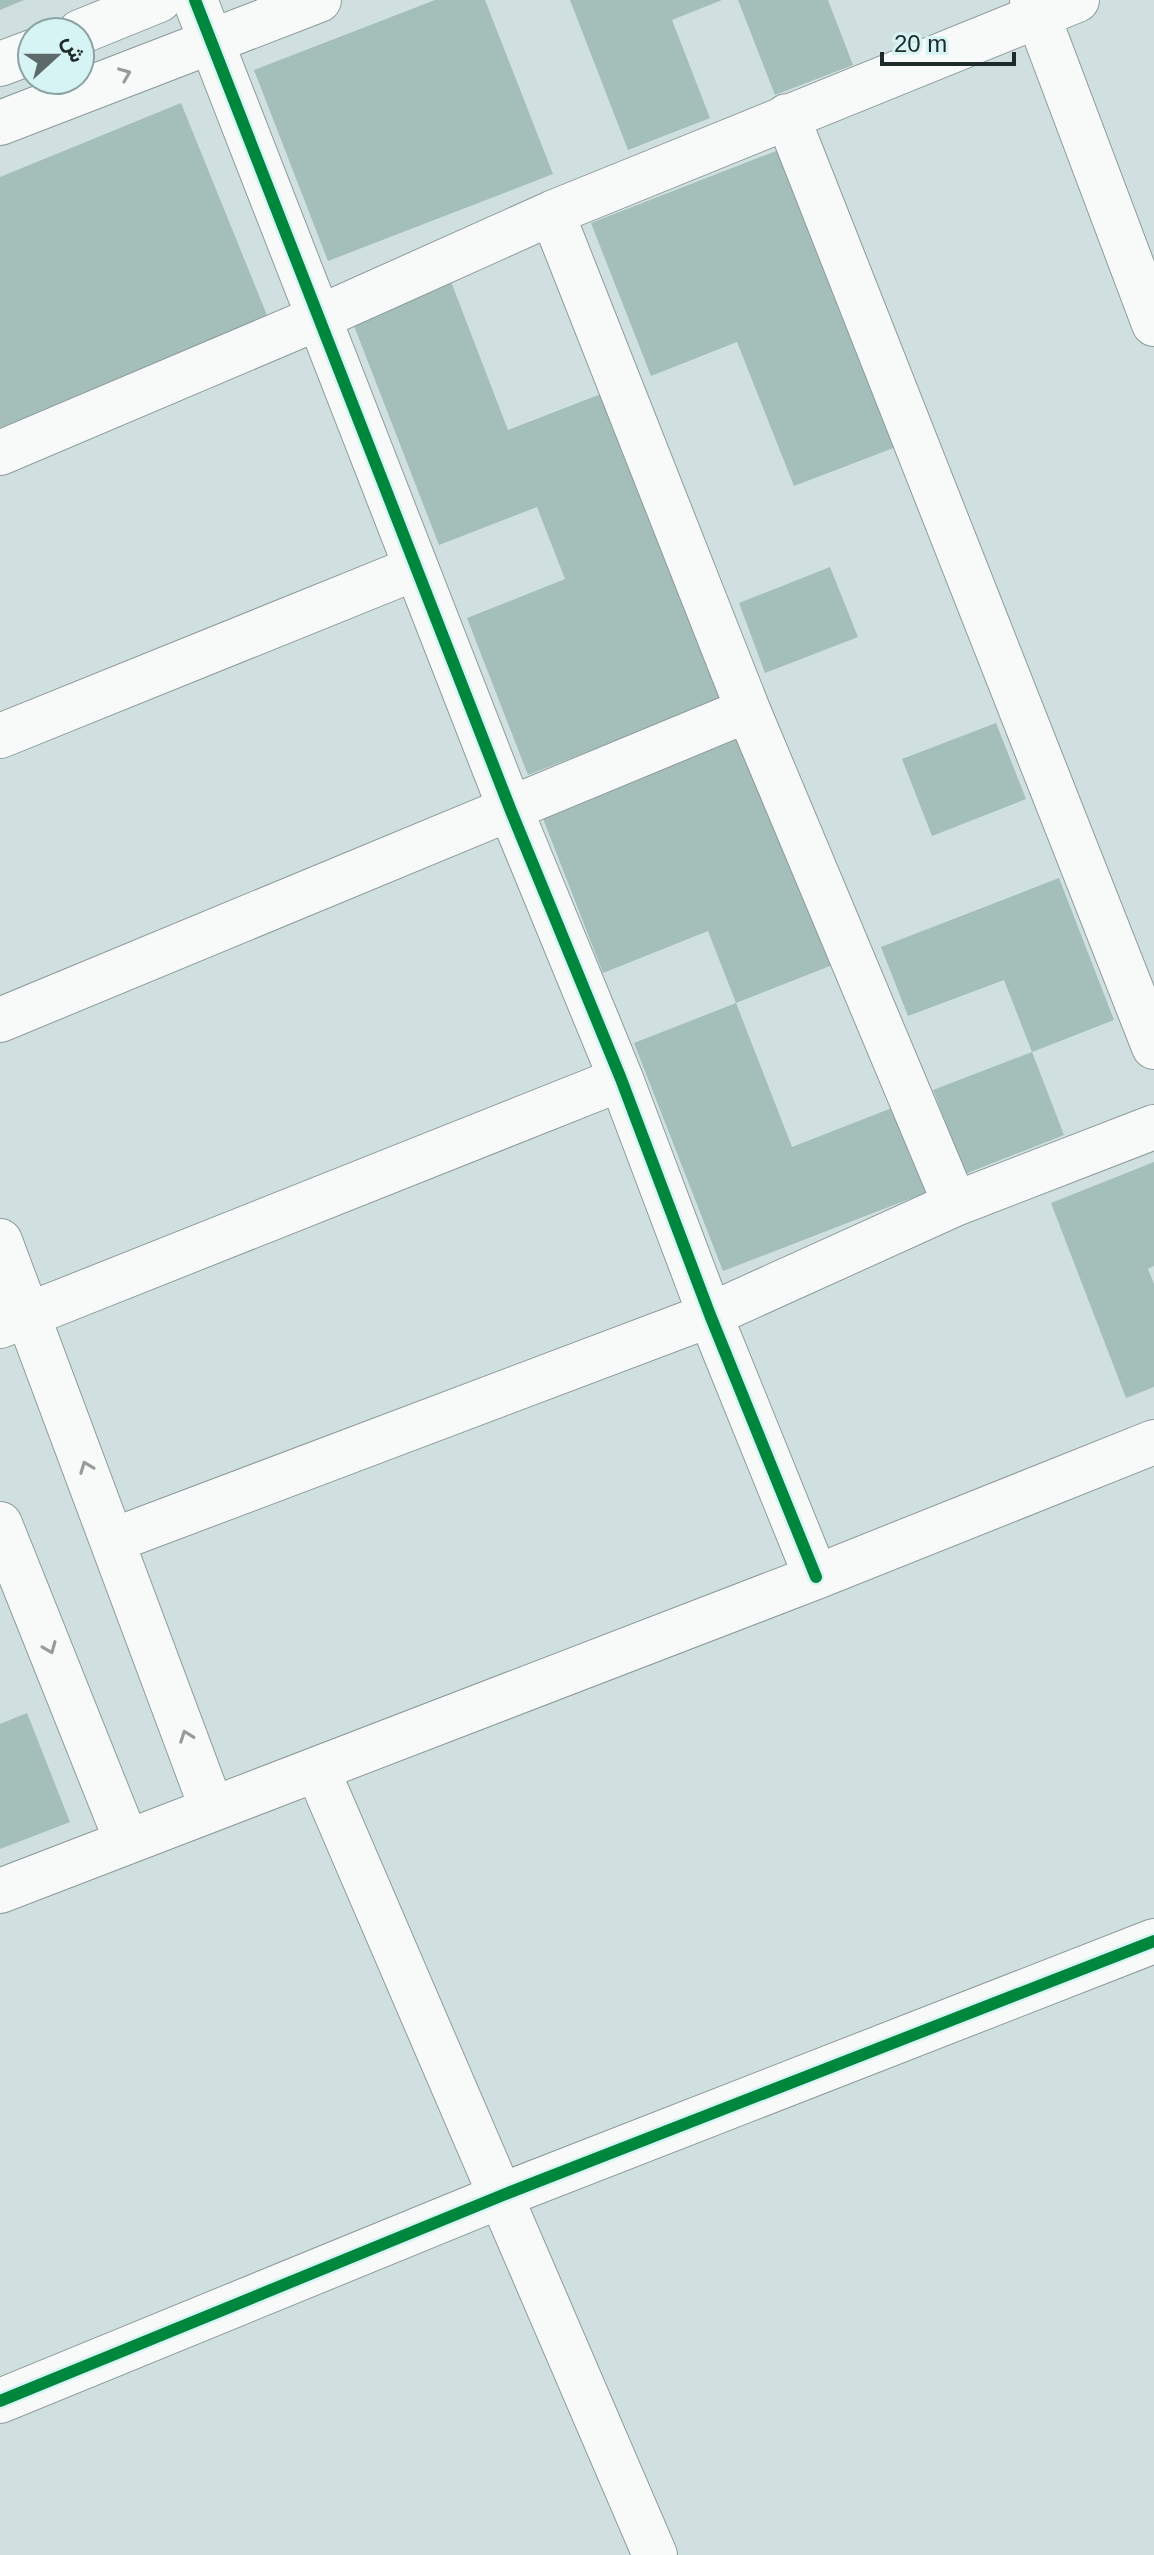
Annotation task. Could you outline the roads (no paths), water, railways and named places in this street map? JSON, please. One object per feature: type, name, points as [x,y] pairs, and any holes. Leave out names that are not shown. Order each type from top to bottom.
[{"type":"street","points":[[96,26],[159,0]]},
{"type":"street","points":[[195,0],[511,811],[621,1079],[710,1315],[816,1577]]},
{"type":"street","points":[[0,123],[319,0]]},
{"type":"street","points":[[0,453],[1034,7],[1077,0]]},
{"type":"street","points":[[1034,7],[1154,324]]},
{"type":"street","points":[[787,116],[1154,1047]]},
{"type":"street","points":[[552,213],[748,710],[955,1204]]},
{"type":"street","points":[[0,736],[416,568]]},
{"type":"street","points":[[0,1020],[511,811],[748,710]]},
{"type":"street","points":[[14,1320],[621,1079]]},
{"type":"street","points":[[114,1540],[710,1315],[955,1204],[1154,1127]]},
{"type":"street","points":[[0,1241],[14,1320],[114,1540],[212,1809]]},
{"type":"street","points":[[0,1891],[816,1577],[1154,1442]]},
{"type":"street","points":[[0,1524],[13,1591],[127,1842]]},
{"type":"street","points":[[317,1769],[503,2195],[655,2555]]},
{"type":"street","points":[[0,2401],[503,2195],[1154,1941]]}]
